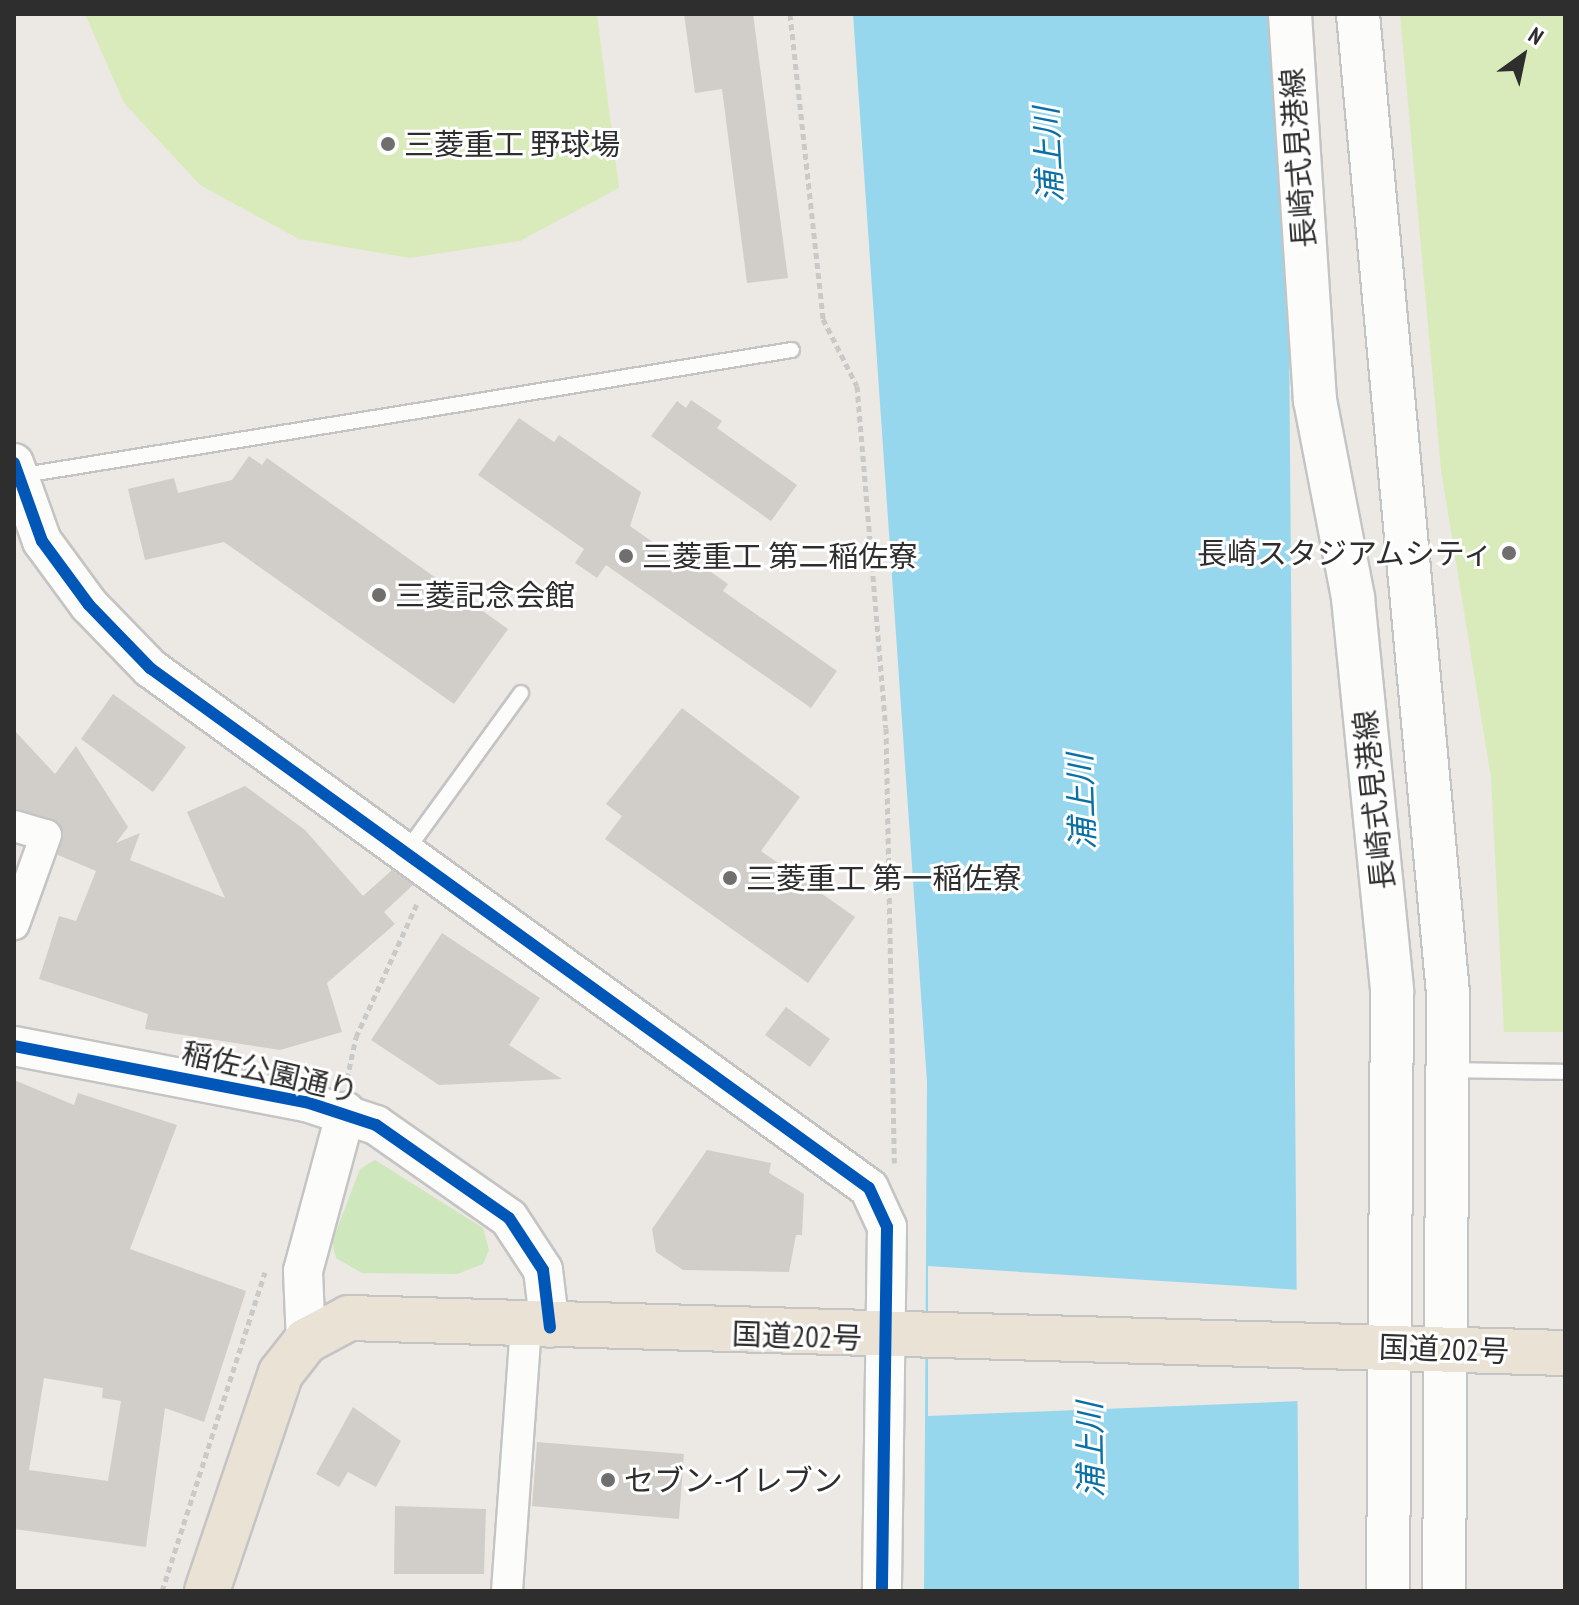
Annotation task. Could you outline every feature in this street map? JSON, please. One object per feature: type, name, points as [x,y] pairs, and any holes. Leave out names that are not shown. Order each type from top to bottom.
[{"type":"highway","name":"国道202号","points":[[306,1341],[360,1317],[538,1327],[885,1339],[1301,1348],[1392,1346],[1565,1353]]},
{"type":"highway","points":[[207,1591],[267,1402],[306,1341]]},
{"type":"main road","name":"長崎式見港線","points":[[1290,14],[1315,400],[1353,598],[1381,827],[1392,991],[1388,1591]]},
{"type":"main road","name":"長崎式見港線","points":[[1358,14],[1439,841],[1452,1070],[1444,1349],[1444,1591]]},
{"type":"street","points":[[16,470],[42,541],[89,605],[150,668],[418,864],[827,1152],[869,1188],[887,1227],[882,1591]]},
{"type":"street","points":[[14,826],[46,835],[14,924]]},
{"type":"street","name":"稲佐公園通り","points":[[14,1046],[346,1112],[428,1157],[509,1218],[543,1270],[538,1327]]},
{"type":"street","points":[[306,1341],[303,1271],[346,1112]]},
{"type":"street","points":[[507,1591],[538,1327]]},
{"type":"lane","points":[[16,470],[792,350]]},
{"type":"lane","points":[[418,864],[521,693]]},
{"type":"lane","points":[[1452,1070],[1565,1072]]},
{"type":"path","points":[[790,14],[823,319],[857,386],[886,728],[897,1134],[887,1227]]},
{"type":"path","points":[[356,1037],[418,864]]},
{"type":"path","points":[[162,1591],[271,1254]]},
{"type":"green space","name":"三菱重工 野球場","points":[[85,14],[597,14],[619,188],[520,241],[410,258],[299,239],[200,185],[124,103]]},
{"type":"green space","name":"長崎スタジアムシティ","points":[[1400,14],[1565,14],[1565,1032],[1504,1032],[1491,778],[1441,470]]},
{"type":"green space","points":[[375,1160],[483,1228],[489,1250],[483,1264],[457,1274],[362,1273],[336,1258],[332,1242],[360,1169]]},
{"type":"water","name":"浦上川","points":[[853,14],[1276,14],[1289,322],[1299,1591],[924,1591],[927,1082]]},
{"type":"pier","points":[[928,1266],[1302,1290],[1300,1401],[928,1416]]},
{"type":"building","points":[[684,14],[753,14],[788,278],[747,283],[722,89],[695,93]]},
{"type":"building","points":[[691,400],[722,421],[717,428],[797,485],[771,521],[651,436],[677,401],[686,408]]},
{"type":"building","name":"三菱重工 第二稲佐寮","points":[[519,418],[554,442],[559,435],[641,492],[630,526],[692,570],[697,562],[728,584],[723,591],[837,671],[811,708],[606,565],[597,578],[575,563],[584,549],[478,475]]},
{"type":"building","name":"三菱記念会館","points":[[249,456],[262,465],[267,458],[508,629],[454,704],[224,542],[145,560],[128,489],[174,478],[178,493],[232,480]]},
{"type":"building","points":[[113,694],[186,747],[153,792],[81,739]]},
{"type":"building","name":"三菱重工 第一稲佐寮","points":[[682,708],[800,797],[761,851],[855,917],[808,983],[605,839],[622,816],[606,804]]},
{"type":"building","points":[[14,730],[55,774],[76,746],[128,827],[116,843],[140,833],[130,860],[225,898],[187,812],[245,786],[305,830],[363,896],[392,870],[413,885],[384,912],[395,924],[327,983],[342,1032],[280,1050],[145,1029],[148,1014],[39,979],[59,916],[76,921],[96,871],[58,855],[59,822],[14,808]]},
{"type":"building","points":[[442,933],[540,998],[509,1045],[562,1079],[439,1085],[371,1040]]},
{"type":"building","points":[[786,1007],[830,1039],[810,1067],[765,1035]]},
{"type":"building","points":[[14,1080],[74,1105],[78,1093],[177,1125],[130,1249],[246,1291],[204,1422],[165,1408],[146,1547],[14,1529]],"holes":[[[44,1378],[103,1388],[102,1398],[121,1401],[108,1481],[29,1470]]]},
{"type":"building","points":[[707,1150],[771,1163],[769,1173],[804,1194],[802,1235],[796,1235],[789,1272],[683,1270],[656,1252],[652,1229]]},
{"type":"building","points":[[353,1407],[401,1441],[376,1487],[348,1472],[339,1487],[316,1474]]},
{"type":"building","name":"セブン-イレブン","points":[[537,1442],[684,1454],[679,1519],[532,1506]]},
{"type":"building","points":[[395,1506],[486,1509],[484,1574],[394,1574]]},
{"type":"cycle path","points":[[14,463],[42,541],[89,605],[150,668],[869,1188],[887,1227],[882,1591]]},
{"type":"cycle path","points":[[14,1046],[306,1102],[376,1125],[509,1218],[543,1270],[550,1328]]},
{"type":"place","name":"三菱重工 野球場","points":[[388,144]]},
{"type":"place","name":"長崎スタジアムシティ","points":[[1509,553]]},
{"type":"place","name":"三菱重工 第二稲佐寮","points":[[626,556]]},
{"type":"place","name":"三菱記念会館","points":[[379,595]]},
{"type":"place","name":"三菱重工 第一稲佐寮","points":[[730,878]]},
{"type":"place","name":"セブン-イレブン","points":[[608,1480]]}]
